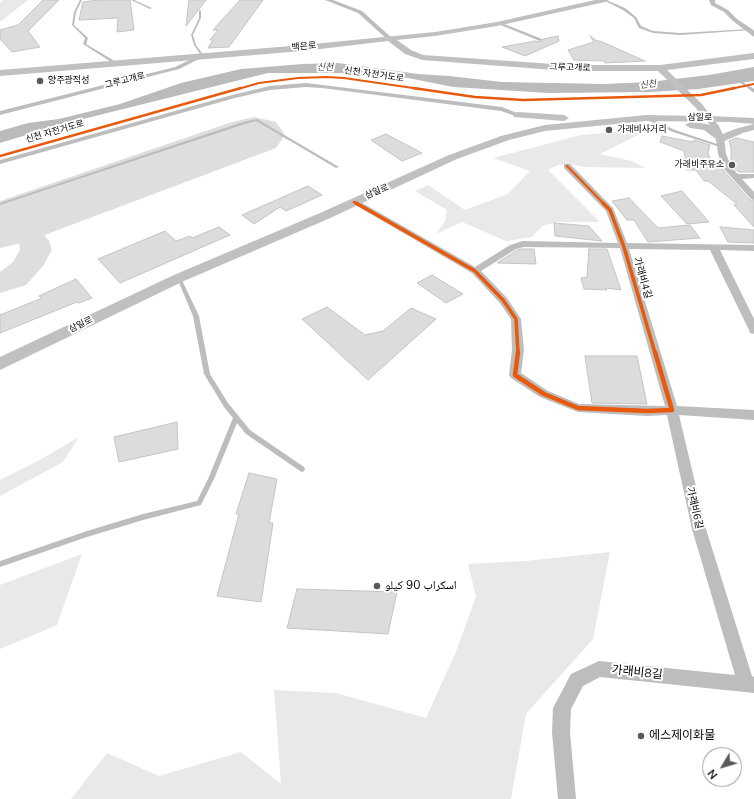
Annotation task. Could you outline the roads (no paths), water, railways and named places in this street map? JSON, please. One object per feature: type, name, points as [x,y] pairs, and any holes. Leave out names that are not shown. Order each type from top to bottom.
[{"type":"main road","name":"백은로","points":[[0,73],[303,48],[436,34],[500,23],[604,0]]},
{"type":"main road","points":[[390,51],[408,52],[409,44],[436,34]]},
{"type":"main road","name":"그루고개로","points":[[390,39],[408,52],[422,57],[515,65],[597,69],[661,69],[754,56]]},
{"type":"main road","points":[[303,48],[378,50]]},
{"type":"main road","points":[[661,69],[708,118]]},
{"type":"main road","points":[[515,115],[611,121]]},
{"type":"main road","points":[[515,115],[554,127]]},
{"type":"main road","points":[[486,145],[520,129],[525,121],[515,115]]},
{"type":"main road","name":"삼일로","points":[[0,364],[179,278],[453,157],[505,138],[554,127],[646,118],[708,118],[754,121]]},
{"type":"main road","points":[[662,118],[707,127],[720,141],[739,131],[754,127]]},
{"type":"street","points":[[328,0],[360,12],[390,39]]},
{"type":"street","points":[[712,0],[711,1],[713,4],[726,12],[752,33]]},
{"type":"street","name":"그루고개로","points":[[0,113],[177,68],[202,56]]},
{"type":"street","points":[[0,162],[234,96],[270,88],[306,85],[322,86],[502,109],[515,115]]},
{"type":"street","points":[[708,118],[715,126],[725,161],[735,177],[754,197]]},
{"type":"street","name":"가래비4길","points":[[567,166],[610,210],[624,246],[672,410]]},
{"type":"street","points":[[735,177],[754,176]]},
{"type":"street","points":[[354,202],[475,271],[503,300],[516,319],[518,350],[515,375],[544,394],[578,408],[647,411],[672,410],[754,415]]},
{"type":"street","name":"가래비4길","points":[[475,271],[513,247],[523,244],[754,248]]},
{"type":"street","points":[[714,248],[754,330]]},
{"type":"street","name":"가래비6길","points":[[672,410],[699,529],[750,684]]},
{"type":"street","name":"가래비8길","points":[[567,799],[561,732],[562,708],[577,680],[599,669],[750,684]]},
{"type":"lane","points":[[81,0],[75,12],[73,25],[88,38],[84,44],[117,64]]},
{"type":"lane","points":[[132,0],[151,8]]},
{"type":"lane","points":[[604,0],[624,9],[634,18],[640,27],[652,32],[680,34],[752,33]]},
{"type":"lane","points":[[200,11],[200,18],[192,35],[195,45],[202,56]]},
{"type":"lane","points":[[500,23],[541,40]]},
{"type":"lane","points":[[646,118],[674,130],[720,141]]},
{"type":"lane","points":[[0,204],[257,120],[337,167]]},
{"type":"lane","points":[[179,278],[196,316],[207,374],[226,405],[248,432],[302,469]]},
{"type":"lane","points":[[0,564],[87,534],[143,517],[198,503],[211,479],[236,418]]},
{"type":"water","points":[[338,63],[418,74],[502,82],[604,84],[649,82],[709,75],[754,67],[754,81],[698,89],[650,92],[549,93],[453,87],[408,78],[367,73],[268,73],[59,125],[0,143],[0,131],[28,123],[59,119],[120,104],[181,83],[241,69]]},
{"type":"waterway","name":"신천","points":[[738,80],[751,89]]},
{"type":"waterway","points":[[750,88],[754,91]]},
{"type":"place","name":"양주광적성","points":[[40,81]]},
{"type":"place","name":"가래비사거리","points":[[609,130]]},
{"type":"place","name":"가래비주유소","points":[[732,165]]},
{"type":"place","name":"اسكراب 90 كيلو","points":[[377,586]]},
{"type":"place","name":"에스제이화물","points":[[641,736]]}]
